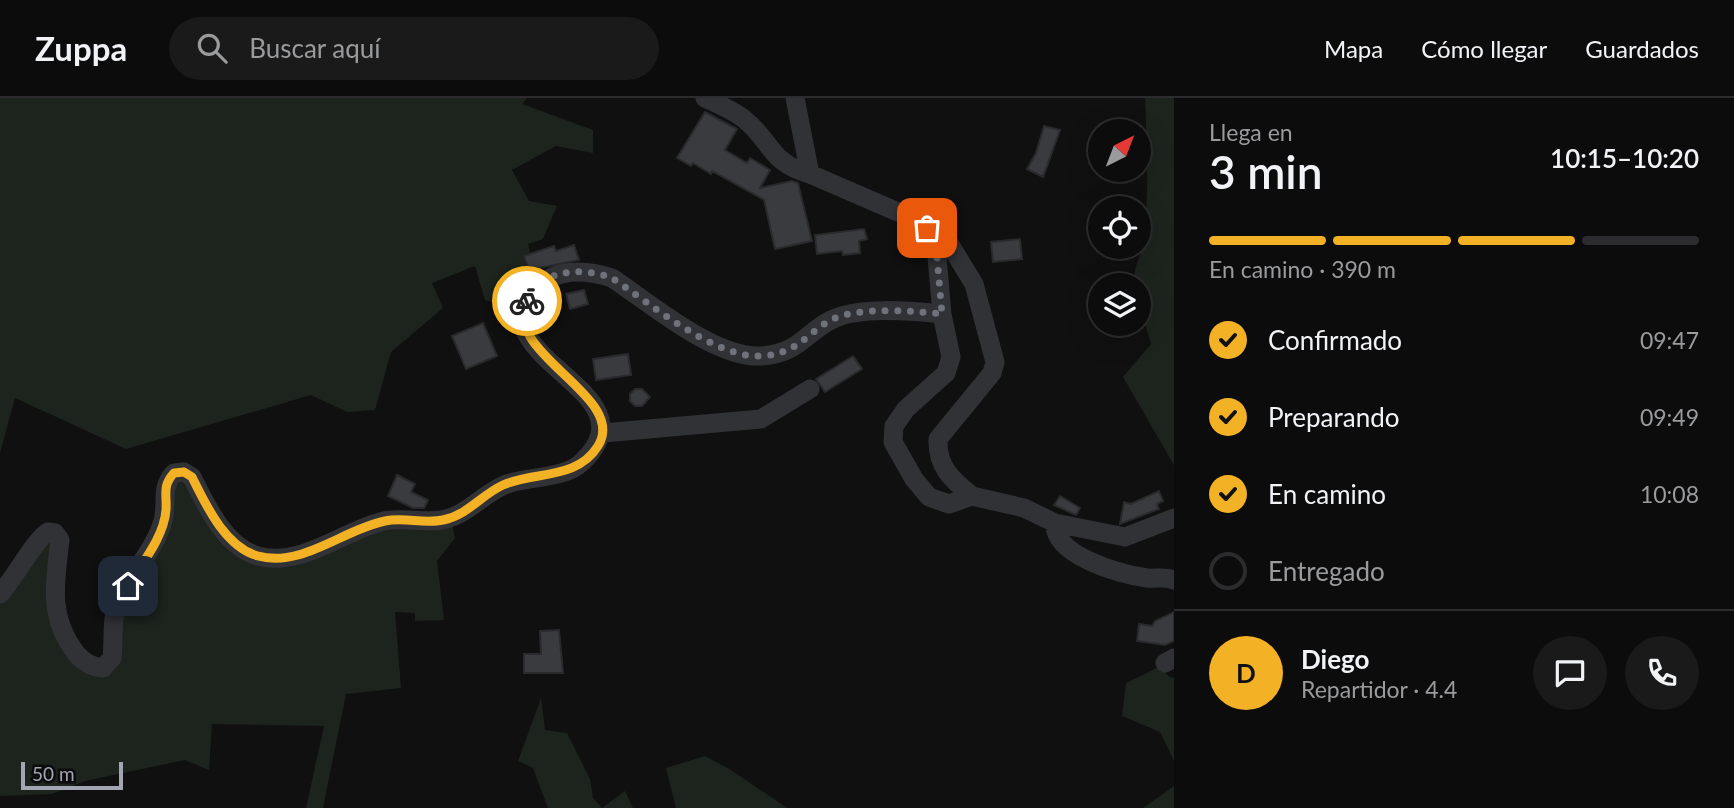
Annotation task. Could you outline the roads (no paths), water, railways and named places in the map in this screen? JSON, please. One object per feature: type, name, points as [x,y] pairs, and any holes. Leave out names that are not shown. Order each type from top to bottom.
[{"type":"street","points":[[705,98],[744,119],[772,153],[792,169],[892,209],[927,228],[936,245],[942,314],[951,358],[946,373],[906,409],[894,426],[893,442],[914,479],[929,497],[949,504],[972,496]]},
{"type":"street","points":[[795,98],[810,174]]},
{"type":"street","points":[[892,209],[913,209],[934,219],[974,284],[993,350],[995,362],[992,373],[938,439],[942,465],[949,477],[972,496],[1024,509],[1055,523],[1125,537],[1174,518]]},
{"type":"street","points":[[0,594],[24,566],[40,536],[48,532],[55,533],[60,540],[53,598],[56,616],[65,638],[78,656],[89,664],[103,668],[111,658],[111,636],[120,599],[162,525],[166,509],[164,490],[174,473],[184,472],[192,477],[212,513],[242,549],[267,558],[295,555],[384,521],[443,520],[466,512],[504,485],[576,468],[598,446],[603,433],[590,399],[536,346],[524,328],[522,310],[530,293],[547,278],[592,271],[612,278],[722,348],[747,355],[762,356],[798,347],[834,318],[893,309],[942,314]]},
{"type":"street","points":[[603,433],[761,419],[810,388]]},
{"type":"street","points":[[1055,523],[1059,541],[1072,552],[1116,570],[1148,578],[1174,580]]}]
